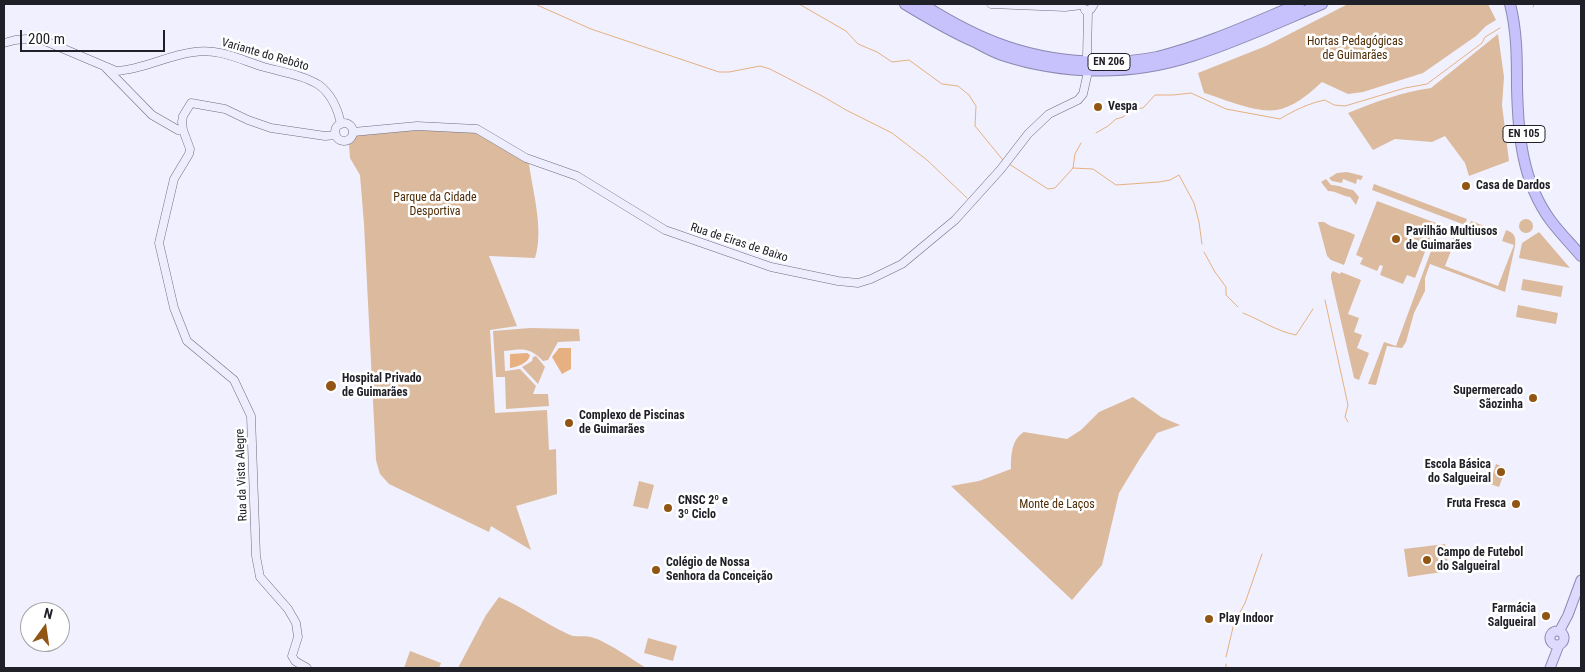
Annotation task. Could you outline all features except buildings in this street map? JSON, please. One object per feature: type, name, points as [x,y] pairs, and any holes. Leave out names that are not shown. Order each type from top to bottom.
[{"type":"highway","name":"EN 206","points":[[905,4],[939,25],[1000,54],[1031,64],[1074,70],[1116,71],[1157,65],[1192,56],[1322,4]]},
{"type":"highway","name":"EN 206","points":[[922,4],[943,17],[1004,47],[1034,56],[1074,62],[1115,62],[1155,57],[1191,47],[1299,4]]},
{"type":"highway","name":"EN 105","points":[[1511,4],[1521,38],[1523,122],[1526,147],[1532,168],[1539,189],[1554,217],[1581,248]]},
{"type":"highway","name":"EN 105","points":[[1511,4],[1516,33],[1518,122],[1521,148],[1527,170],[1534,191],[1551,220],[1581,256]]},
{"type":"main road","points":[[1562,633],[1553,631],[1550,635],[1550,640],[1556,644],[1563,642],[1562,633],[1581,580]]},
{"type":"main road","points":[[1562,633],[1581,592]]},
{"type":"main road","points":[[1552,665],[1556,644]]},
{"type":"street","points":[[991,4],[1093,8],[1094,4]]},
{"type":"street","points":[[1084,7],[1087,57]]},
{"type":"street","points":[[4,43],[38,38],[116,71],[123,87]]},
{"type":"street","name":"Variante do Rebôto","points":[[116,71],[129,70],[192,52],[203,51],[227,54],[302,78],[320,86],[338,111],[342,124]]},
{"type":"street","points":[[103,66],[152,115],[178,130],[183,130]]},
{"type":"street","points":[[123,87],[124,78],[129,70]]},
{"type":"street","name":"Rua de Eiras de Baixo","points":[[353,132],[416,126],[477,129],[526,158],[578,176],[665,230],[771,267],[838,281],[858,283],[902,264],[955,220],[1001,169],[1028,134],[1048,114],[1078,100],[1083,94],[1087,76]]},
{"type":"street","name":"Rua da Vista Alegre","points":[[307,668],[295,661],[292,656],[298,637],[296,623],[288,609],[260,577],[257,563],[251,416],[234,380],[187,341],[174,308],[159,243],[174,179],[189,154],[190,149],[183,130],[183,116],[191,103],[225,109],[271,128],[325,136],[336,135]]},
{"type":"street","points":[[342,124],[349,125],[353,132],[350,139],[346,141],[339,139],[336,135],[337,127],[342,124]]},
{"type":"green space","name":"Hortas Pedagógicas de Guimarães","points":[[1348,4],[1488,4],[1496,20],[1423,73],[1363,92],[1348,94],[1322,82],[1295,103],[1276,110],[1249,108],[1204,93],[1198,73],[1266,46]]},
{"type":"green space","name":"Hortas Pedagógicas de Guimarães","points":[[1498,34],[1504,77],[1502,105],[1509,161],[1469,176],[1465,163],[1445,136],[1432,142],[1395,139],[1373,150],[1348,113],[1389,98],[1431,88]]},
{"type":"green space","name":"Parque da Cidade Desportiva","points":[[435,128],[449,132],[469,132],[480,135],[529,164],[538,224],[535,258],[489,256],[517,326],[490,330],[495,413],[547,410],[549,450],[556,449],[557,494],[516,506],[531,550],[491,526],[489,532],[389,484],[380,474],[376,460],[360,175],[350,158],[349,144],[356,134]]},
{"type":"green space","points":[[1347,172],[1363,176],[1361,180],[1357,179],[1356,184],[1343,179],[1342,183],[1332,181],[1329,178],[1337,173]]},
{"type":"green space","points":[[1326,179],[1331,185],[1353,190],[1359,197],[1356,205],[1350,197],[1328,191],[1321,182]]},
{"type":"green space","points":[[1374,184],[1467,219],[1465,225],[1372,190]]},
{"type":"green space","name":"Pavilhão Multiusos de Guimarães","points":[[1377,201],[1436,223],[1415,278],[1407,275],[1403,284],[1380,275],[1383,266],[1380,265],[1377,271],[1360,264],[1363,258],[1356,255]]},
{"type":"green space","points":[[1523,219],[1529,219],[1533,226],[1529,233],[1523,233],[1519,229],[1519,223]]},
{"type":"green space","points":[[1471,221],[1500,232],[1498,237],[1469,226]]},
{"type":"green space","points":[[1318,222],[1324,222],[1355,235],[1344,265],[1331,260],[1327,256]]},
{"type":"green space","points":[[1458,225],[1461,226],[1445,266],[1498,286],[1514,245],[1502,241],[1506,230],[1513,234],[1515,246],[1505,292],[1430,264],[1425,278],[1425,291],[1414,313],[1406,342],[1402,348],[1387,346],[1376,385],[1368,384],[1384,342],[1396,346],[1434,243],[1449,249]]},
{"type":"green space","points":[[1539,232],[1570,268],[1519,258],[1522,243]]},
{"type":"green space","points":[[1333,271],[1361,280],[1348,314],[1359,318],[1354,332],[1362,335],[1357,348],[1369,353],[1359,380],[1354,378],[1331,278]]},
{"type":"green space","points":[[1523,279],[1563,286],[1561,297],[1521,290]]},
{"type":"green space","points":[[1518,305],[1558,313],[1556,324],[1516,317]]},
{"type":"green space","points":[[530,328],[579,329],[580,341],[558,342],[548,360],[543,361],[530,351],[504,351],[505,371],[520,369],[536,386],[533,394],[548,394],[549,406],[506,409],[505,377],[496,377],[493,331]]},
{"type":"green space","points":[[536,356],[545,367],[538,384],[522,367]]},
{"type":"green space","name":"Monte de Laços","points":[[1133,397],[1161,417],[1180,425],[1157,433],[1139,460],[1119,493],[1102,565],[1072,600],[951,486],[979,481],[1011,469],[1014,444],[1016,439],[1024,432],[1067,439],[1081,430],[1099,412]]},
{"type":"green space","points":[[1496,464],[1506,468],[1499,487],[1490,484]]},
{"type":"green space","points":[[639,481],[654,485],[648,509],[633,506]]},
{"type":"green space","name":"Campo de Futebol do Salgueiral","points":[[1445,544],[1449,571],[1408,577],[1404,549]]},
{"type":"green space","points":[[499,597],[571,635],[591,637],[604,642],[646,668],[458,668],[486,615]]},
{"type":"green space","points":[[648,638],[677,646],[673,661],[644,653]]},
{"type":"green space","points":[[410,651],[441,663],[439,668],[404,668]]},
{"type":"shaded area","points":[[559,348],[571,348],[571,369],[562,374],[552,357]]},
{"type":"shaded area","points":[[527,353],[530,355],[525,362],[510,368],[510,354]]},
{"type":"waterway","points":[[536,4],[591,29],[719,72],[760,66],[770,69],[892,133],[927,160],[967,198]]},
{"type":"waterway","points":[[799,4],[846,31],[858,44],[877,52],[892,62],[909,60],[942,84],[958,86],[969,95],[976,106],[975,126],[1003,160]]},
{"type":"waterway","points":[[1096,133],[1133,109],[1143,108],[1155,95],[1191,93],[1226,109],[1280,119],[1301,108],[1325,100],[1334,105],[1345,106],[1405,88],[1427,84],[1482,43],[1485,37],[1500,28]]},
{"type":"waterway","points":[[1009,164],[1048,189],[1055,188],[1073,168],[1075,154],[1081,143]]},
{"type":"waterway","points":[[1073,168],[1093,169],[1116,185],[1159,182],[1170,180],[1179,175],[1194,203],[1202,244]]},
{"type":"waterway","points":[[1204,252],[1226,287],[1226,295],[1238,307]]},
{"type":"waterway","points":[[1325,300],[1348,405],[1345,417],[1348,422]]},
{"type":"waterway","points":[[1243,313],[1275,328],[1296,335],[1313,309]]},
{"type":"waterway","points":[[1226,657],[1234,623],[1245,603],[1262,554]]},
{"type":"place","name":"Vespa","points":[[1098,107]]},
{"type":"place","name":"Casa de Dardos","points":[[1466,186]]},
{"type":"place","name":"Pavilhão Multiusos de Guimarães","points":[[1396,239]]},
{"type":"place","name":"Hospital Privado de Guimarães","points":[[331,386]]},
{"type":"place","name":"Supermercado Sãozinha","points":[[1533,398]]},
{"type":"place","name":"Complexo de Piscinas de Guimarães","points":[[569,423]]},
{"type":"place","name":"Escola Básica do Salgueiral","points":[[1501,472]]},
{"type":"place","name":"Fruta Fresca","points":[[1516,504]]},
{"type":"place","name":"CNSC 2º e 3º Ciclo","points":[[668,508]]},
{"type":"place","name":"Campo de Futebol do Salgueiral","points":[[1427,560]]},
{"type":"place","name":"Colégio de Nossa Senhora da Conceição","points":[[656,570]]},
{"type":"place","name":"Farmácia Salgueiral","points":[[1546,616]]},
{"type":"place","name":"Play Indoor","points":[[1209,619]]}]
